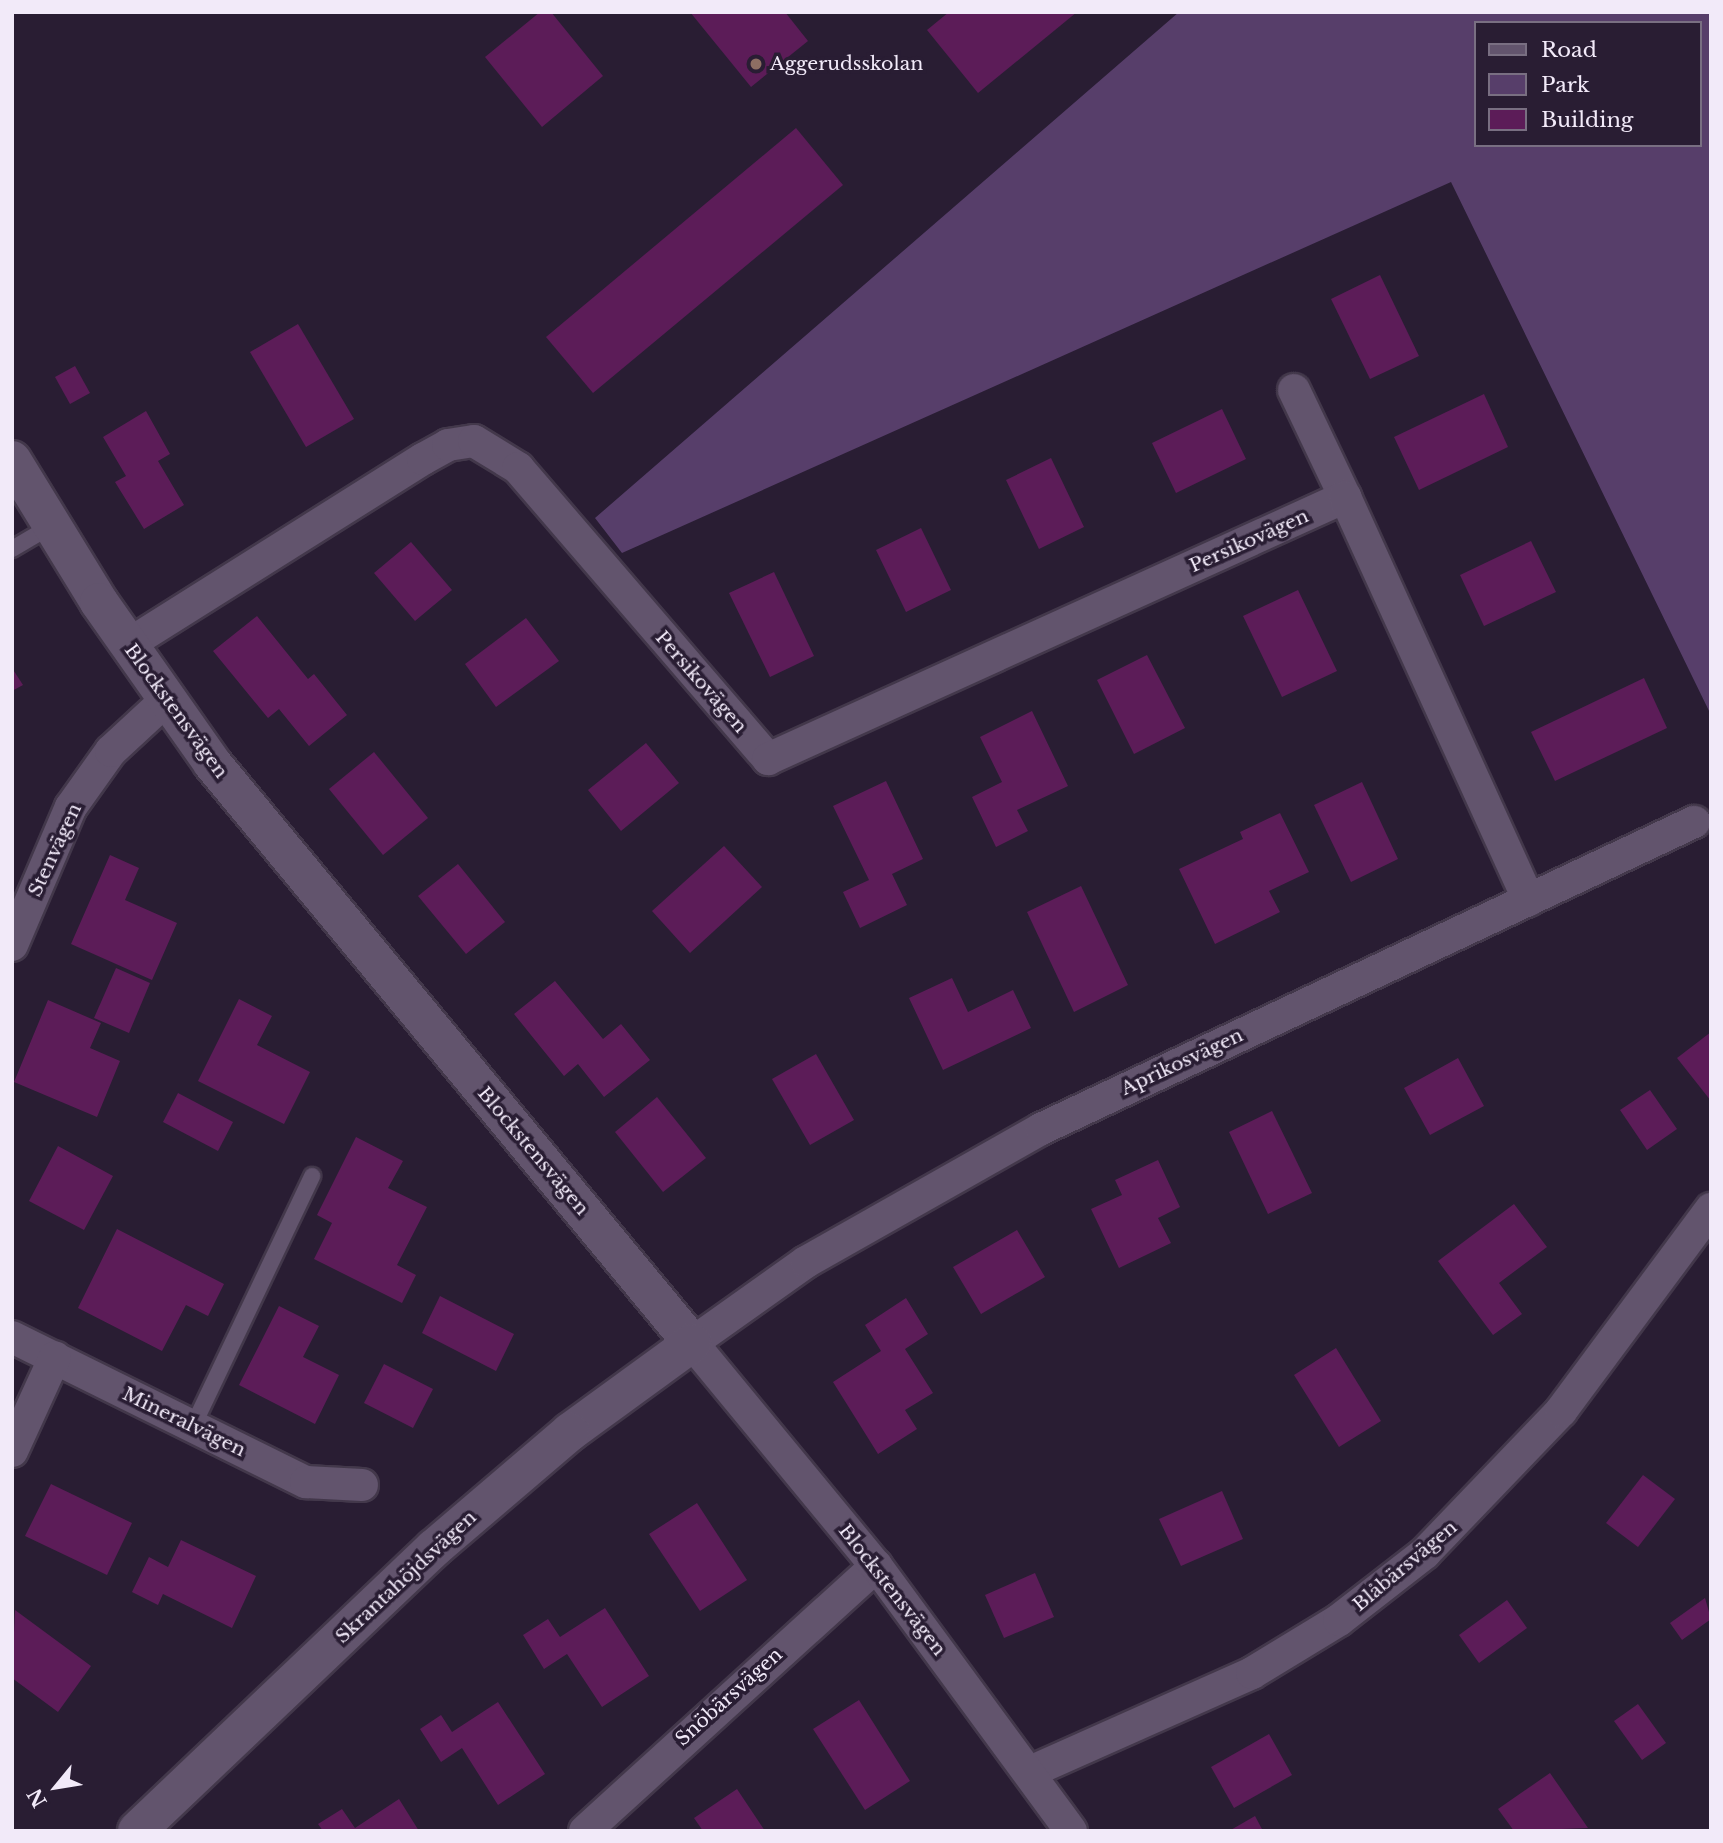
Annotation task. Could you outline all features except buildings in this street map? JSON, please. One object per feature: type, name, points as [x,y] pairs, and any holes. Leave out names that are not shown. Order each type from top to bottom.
[{"type":"street","points":[[1294,390],[1529,900]]},
{"type":"street","name":"Persikovägen","points":[[129,644],[424,459],[448,445],[474,441],[518,468],[768,759],[1345,497]]},
{"type":"street","name":"Blockstensvägen","points":[[12,460],[51,526],[165,701],[220,774],[876,1566],[1071,1831]]},
{"type":"street","name":"Stenvägen","points":[[12,945],[71,807],[111,751],[165,701]]},
{"type":"street","name":"Aprikosvägen","points":[[692,1343],[806,1262],[1041,1129],[1694,822]]},
{"type":"street","name":"Blåbärsvägen","points":[[1030,1772],[1252,1673],[1339,1620],[1426,1553],[1561,1411],[1711,1209]]},
{"type":"street","name":"Mineralvägen","points":[[12,1337],[306,1482],[362,1485]]},
{"type":"street","name":"Skrantahöjdsvägen","points":[[137,1831],[434,1549],[570,1432],[692,1343]]},
{"type":"street","points":[[12,1451],[55,1357]]},
{"type":"street","name":"Snöbärsvägen","points":[[585,1831],[876,1566]]},
{"type":"lane","points":[[12,549],[51,526]]},
{"type":"lane","points":[[193,1426],[312,1176]]},
{"type":"green space","points":[[1179,12],[1711,12],[1711,715],[1451,182],[622,553],[595,518]]},
{"type":"place","name":"Aggerudsskolan","points":[[756,64]]}]
